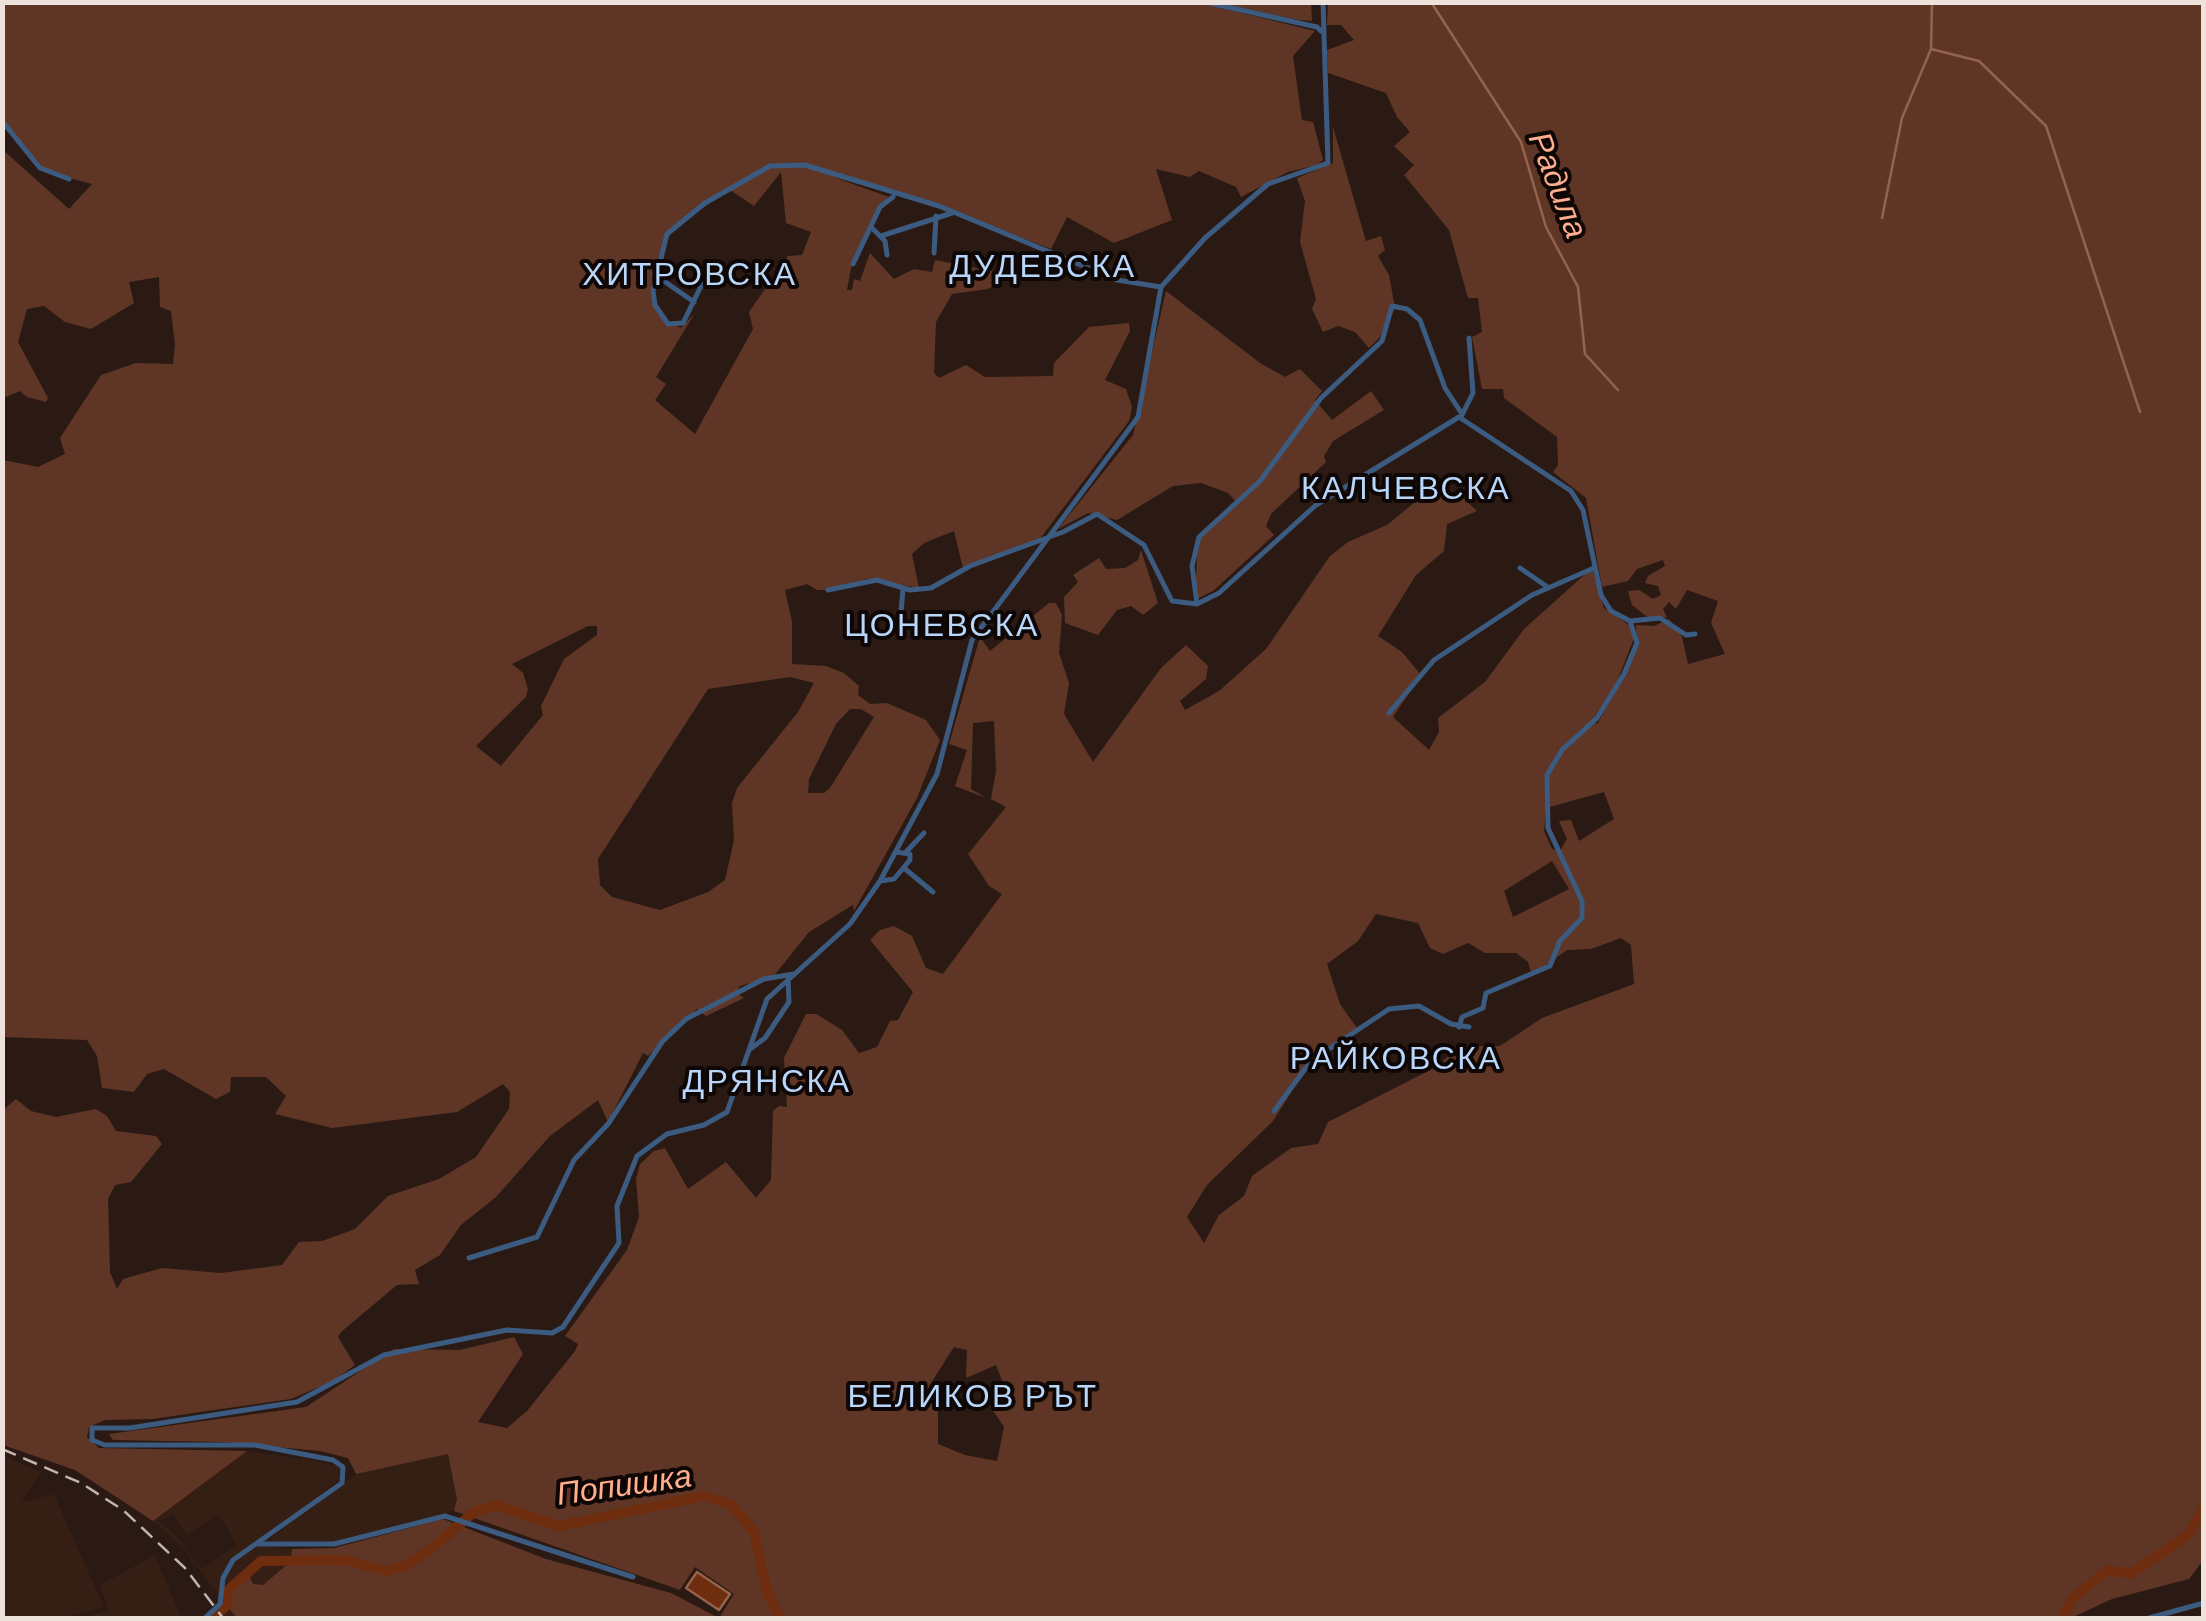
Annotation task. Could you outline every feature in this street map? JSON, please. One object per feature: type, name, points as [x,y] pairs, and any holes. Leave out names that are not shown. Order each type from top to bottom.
[{"type":"street","points":[[1205,2],[1317,26],[1321,31]]},
{"type":"street","points":[[205,1618],[220,1604],[227,1568],[254,1544],[342,1482],[343,1467],[333,1460],[256,1446],[105,1444],[92,1440],[92,1428],[130,1428],[297,1402],[384,1354],[507,1330],[557,1333],[616,1251],[621,1238],[617,1206],[637,1156],[667,1134],[704,1125],[727,1112],[768,999],[850,924],[880,880],[937,774],[972,640],[1044,539],[1130,434],[1138,416],[1160,287],[1205,238],[1268,184],[1328,162],[1322,2]]},
{"type":"street","points":[[2,121],[40,168],[69,179]]},
{"type":"street","points":[[704,280],[684,323],[668,324],[656,305],[654,274],[667,234],[705,203],[770,166],[804,165],[955,213],[1117,280],[1160,287]]},
{"type":"street","points":[[853,264],[880,206],[896,196]]},
{"type":"street","points":[[881,236],[955,213]]},
{"type":"street","points":[[934,253],[936,216]]},
{"type":"street","points":[[872,228],[881,236],[887,255]]},
{"type":"street","points":[[654,274],[694,302]]},
{"type":"street","points":[[1198,604],[1192,566],[1199,538],[1260,481],[1321,398],[1382,341],[1392,306],[1407,309],[1420,320],[1445,388],[1462,416],[1570,490],[1582,510],[1603,603],[1630,621],[1637,643],[1624,674],[1597,718],[1562,750],[1548,776],[1544,814],[1553,844],[1582,900],[1582,918],[1560,942],[1550,966],[1486,994],[1483,1008],[1462,1017],[1459,1027]]},
{"type":"street","points":[[828,590],[877,580],[903,589],[931,588],[970,566],[1101,515],[1144,546],[1172,601],[1182,606],[1198,604],[1219,593],[1316,505],[1462,416],[1473,393],[1469,338]]},
{"type":"street","points":[[1520,568],[1534,582],[1548,586]]},
{"type":"street","points":[[1388,714],[1434,660],[1548,586],[1594,568]]},
{"type":"street","points":[[901,612],[903,589]]},
{"type":"street","points":[[1630,621],[1660,618],[1681,632],[1695,634]]},
{"type":"street","points":[[896,852],[905,852],[924,833]]},
{"type":"street","points":[[880,880],[894,878],[904,868],[911,858],[905,852]]},
{"type":"street","points":[[904,868],[933,892]]},
{"type":"street","points":[[749,1050],[764,1038],[789,1002],[791,977]]},
{"type":"street","points":[[469,1258],[537,1236],[574,1160],[608,1124],[662,1042],[686,1019],[764,979],[791,977]]},
{"type":"street","points":[[1274,1111],[1311,1061],[1390,1009],[1419,1006],[1459,1027],[1469,1027]]},
{"type":"street","points":[[254,1544],[323,1546],[435,1516],[453,1517],[633,1577]]},
{"type":"street","points":[[2148,1618],[2204,1603]]},
{"type":"shaded area","points":[[1197,2],[1315,31],[1293,56],[1302,120],[1313,122],[1323,160],[1288,172],[1241,197],[1236,187],[1199,171],[1190,177],[1156,169],[1172,220],[1114,243],[1067,217],[1051,249],[948,209],[833,177],[889,197],[880,205],[852,263],[847,290],[852,290],[854,279],[860,281],[870,253],[894,279],[914,269],[932,272],[935,260],[1012,275],[988,289],[952,294],[936,322],[934,373],[939,378],[966,365],[985,377],[1053,376],[1054,363],[1089,327],[1129,323],[1130,331],[1105,380],[1126,389],[1132,407],[1129,421],[1039,540],[963,568],[954,531],[924,543],[912,554],[919,588],[867,579],[833,590],[817,590],[807,584],[785,590],[792,622],[792,664],[826,666],[844,673],[859,686],[858,695],[870,704],[887,703],[926,720],[940,740],[917,798],[854,911],[853,905],[809,932],[773,977],[740,986],[736,992],[744,998],[706,1016],[697,1009],[648,1056],[643,1053],[608,1122],[598,1100],[550,1136],[496,1197],[461,1225],[440,1255],[415,1270],[419,1284],[397,1285],[341,1332],[338,1337],[355,1365],[333,1381],[291,1399],[152,1419],[105,1420],[89,1427],[87,1437],[99,1448],[247,1451],[153,1521],[75,1470],[3,1445],[2,1111],[16,1099],[31,1111],[56,1117],[96,1109],[107,1116],[116,1131],[156,1136],[162,1144],[131,1182],[115,1185],[108,1199],[110,1272],[117,1289],[123,1279],[162,1268],[221,1273],[282,1265],[299,1242],[322,1241],[355,1229],[388,1196],[439,1179],[476,1157],[509,1109],[510,1092],[503,1084],[457,1112],[332,1128],[275,1114],[286,1096],[266,1077],[231,1077],[230,1092],[216,1099],[164,1069],[147,1074],[134,1092],[102,1088],[97,1056],[87,1040],[3,1037],[3,460],[38,467],[65,454],[60,438],[101,375],[136,363],[173,364],[175,345],[171,311],[160,307],[159,277],[129,282],[134,303],[91,329],[65,322],[44,306],[27,309],[18,342],[48,398],[46,402],[20,391],[3,398],[3,150],[69,209],[92,184],[51,173],[32,161],[3,122],[3,3]],"holes":[[[781,172],[786,223],[811,232],[802,255],[788,256],[749,312],[753,329],[695,434],[655,400],[666,384],[656,377],[695,313],[681,328],[665,320],[653,299],[656,264],[672,228],[730,190],[754,206]],[[588,626],[597,626],[597,635],[564,659],[541,706],[543,715],[501,766],[476,746],[526,697],[523,673],[512,664]],[[790,677],[814,683],[798,712],[737,788],[732,803],[734,840],[725,880],[708,892],[660,910],[612,897],[600,885],[598,859],[708,689]],[[850,709],[861,709],[874,717],[830,788],[824,793],[808,793],[809,779],[836,724]]]},
{"type":"shaded area","points":[[1214,3],[1311,3],[1312,21],[1299,20]]},
{"type":"shaded area","points":[[1328,3],[2203,3],[2204,1559],[2189,1579],[2112,1599],[2071,1618],[719,1618],[734,1594],[695,1567],[680,1590],[454,1511],[457,1499],[448,1454],[356,1474],[348,1458],[320,1451],[222,1442],[113,1440],[109,1434],[306,1407],[394,1349],[460,1350],[514,1337],[523,1354],[478,1422],[507,1428],[527,1411],[575,1351],[578,1344],[565,1336],[627,1250],[639,1217],[636,1179],[640,1164],[654,1151],[665,1148],[688,1189],[726,1162],[756,1198],[771,1180],[773,1111],[779,1106],[787,1107],[784,1058],[806,1014],[816,1014],[842,1030],[859,1053],[877,1047],[890,1021],[898,1020],[913,992],[870,940],[880,930],[894,926],[912,936],[926,968],[943,974],[1002,894],[989,886],[968,854],[1006,807],[991,799],[996,771],[994,721],[973,723],[971,789],[986,798],[955,786],[967,750],[949,744],[980,637],[990,651],[1049,603],[1056,603],[1062,615],[1059,653],[1069,683],[1064,714],[1093,762],[1161,668],[1186,645],[1208,666],[1206,679],[1180,701],[1185,710],[1219,691],[1266,649],[1330,556],[1348,542],[1387,525],[1436,485],[1444,500],[1458,493],[1477,511],[1447,524],[1444,551],[1416,575],[1378,636],[1402,652],[1421,675],[1393,717],[1429,750],[1439,732],[1438,718],[1485,682],[1524,629],[1592,568],[1604,608],[1632,627],[1634,638],[1615,687],[1589,725],[1598,723],[1637,648],[1636,625],[1654,626],[1669,619],[1682,637],[1688,664],[1725,654],[1711,623],[1718,601],[1687,590],[1676,609],[1669,602],[1663,609],[1667,617],[1650,619],[1632,605],[1628,591],[1639,590],[1653,599],[1661,595],[1658,586],[1645,583],[1648,576],[1665,566],[1663,560],[1637,569],[1628,581],[1602,587],[1586,498],[1553,472],[1558,465],[1557,437],[1504,398],[1503,389],[1482,389],[1472,337],[1482,332],[1478,298],[1468,298],[1449,230],[1404,175],[1414,165],[1394,146],[1410,132],[1397,117],[1386,93],[1328,73],[1327,50],[1354,40],[1341,25],[1327,25]],"holes":[[[1604,792],[1614,819],[1579,841],[1571,820],[1559,821],[1567,839],[1560,851],[1552,849],[1544,831],[1546,808]],[[1552,861],[1569,889],[1513,917],[1504,891]],[[1376,914],[1418,923],[1430,948],[1443,954],[1468,943],[1485,953],[1516,953],[1528,962],[1532,975],[1567,950],[1591,949],[1621,938],[1631,945],[1634,984],[1542,1018],[1500,1046],[1459,1046],[1438,1066],[1328,1122],[1318,1144],[1291,1148],[1252,1176],[1244,1196],[1219,1215],[1204,1243],[1187,1217],[1207,1185],[1273,1121],[1309,1064],[1341,1037],[1359,1031],[1340,1004],[1327,964],[1358,941]],[[954,1347],[967,1350],[966,1378],[996,1365],[1003,1383],[992,1409],[1004,1427],[997,1461],[965,1455],[938,1444],[938,1412],[929,1396],[929,1386]]]},
{"type":"shaded area","points":[[1333,127],[1366,241],[1381,236],[1385,250],[1378,256],[1389,275],[1395,308],[1369,348],[1355,332],[1338,326],[1323,332],[1312,309],[1316,299],[1300,242],[1305,201],[1297,178],[1333,163]]},
{"type":"shaded area","points":[[1166,291],[1260,363],[1285,377],[1300,369],[1322,391],[1315,400],[1332,420],[1371,391],[1384,410],[1333,441],[1324,456],[1326,462],[1271,514],[1266,526],[1274,535],[1213,591],[1195,600],[1198,537],[1236,502],[1228,493],[1201,483],[1173,486],[1117,520],[1088,513],[1058,529],[1133,435]]},
{"type":"shaded area","points":[[1141,550],[1158,603],[1143,615],[1131,606],[1117,610],[1098,635],[1065,623],[1064,597],[1078,582],[1073,575],[1099,558],[1106,569],[1125,568],[1138,560]]},
{"type":"shaded area","points":[[247,1451],[318,1461],[340,1467],[344,1475],[260,1546],[292,1549],[290,1562],[263,1585],[231,1588],[224,1603],[237,1618],[210,1618],[224,1602],[184,1549],[153,1521]],"holes":[[[173,1515],[187,1535],[219,1515],[237,1545],[202,1569],[171,1530],[158,1521]]]},
{"type":"shaded area","points":[[448,1454],[457,1499],[454,1511],[331,1542],[272,1542],[272,1537],[356,1474]]},
{"type":"shaded area","points":[[2,1455],[41,1472],[21,1503],[54,1494],[104,1607],[62,1618],[3,1618]]},
{"type":"shaded area","points":[[443,1519],[546,1559],[671,1593],[719,1618],[237,1618],[224,1603],[231,1588],[248,1574],[253,1584],[263,1585],[290,1562],[292,1549],[334,1548]]},
{"type":"shaded area","points":[[155,1555],[181,1618],[81,1618],[109,1610],[100,1585]]},
{"type":"shaded area","points":[[697,1572],[730,1594],[719,1610],[686,1588]]},
{"type":"waterway","name":"Радила","points":[[1431,2],[1521,142],[1546,227],[1578,287],[1585,354],[1618,390]]},
{"type":"waterway","points":[[1882,218],[1902,118],[1931,49],[1932,2]]},
{"type":"waterway","points":[[1931,49],[1979,61],[2046,126],[2140,412]]},
{"type":"waterway","name":"Попишка","points":[[213,1618],[228,1604],[227,1591],[261,1561],[344,1560],[387,1571],[405,1566],[431,1549],[474,1512],[497,1505],[559,1526],[704,1496],[732,1505],[754,1532],[767,1592],[780,1618]]},
{"type":"waterway","name":"Попишка","points":[[2063,1618],[2072,1599],[2106,1571],[2132,1573],[2187,1536],[2204,1508]]},
{"type":"railway","points":[[2,1449],[81,1483],[123,1510],[185,1568],[223,1618]]},
{"type":"district","name":"ДУДЕВСКА","points":[[1043,266]]},
{"type":"district","name":"ХИТРОВСКА","points":[[690,274]]},
{"type":"district","name":"КАЛЧЕВСКА","points":[[1406,488]]},
{"type":"district","name":"ЦОНЕВСКА","points":[[942,625]]},
{"type":"district","name":"РАЙКОВСКА","points":[[1396,1058]]},
{"type":"district","name":"ДРЯНСКА","points":[[767,1081]]},
{"type":"district","name":"БЕЛИКОВ РЪТ","points":[[973,1396]]}]
